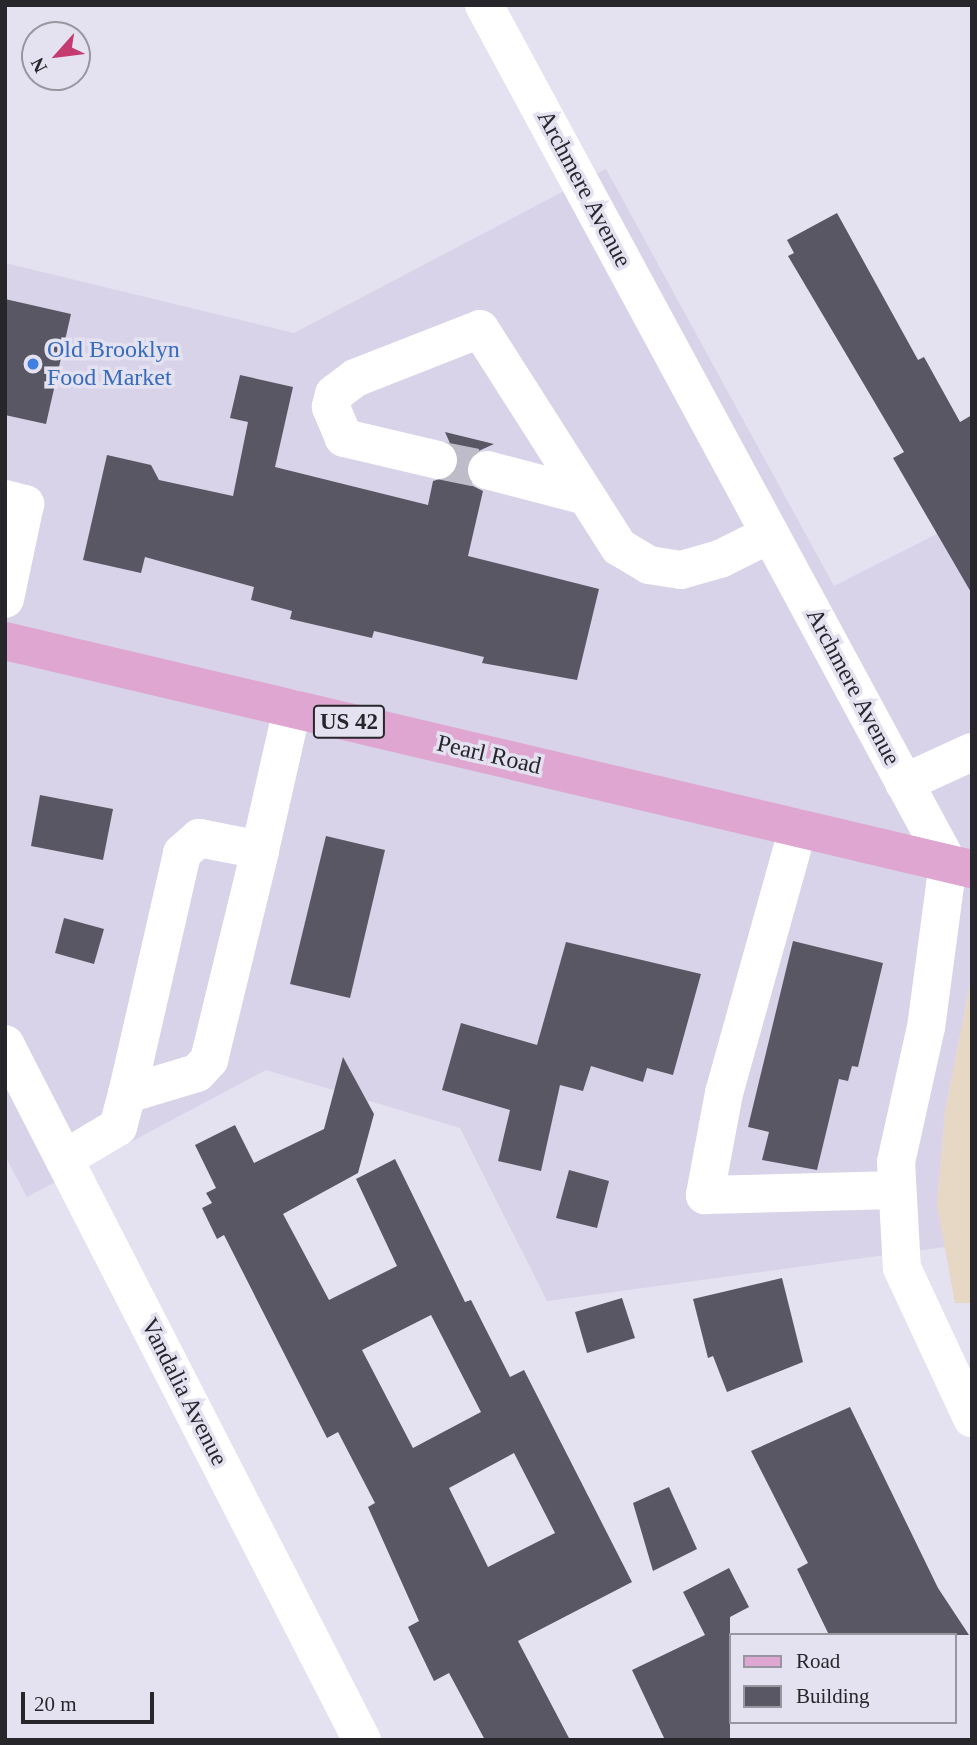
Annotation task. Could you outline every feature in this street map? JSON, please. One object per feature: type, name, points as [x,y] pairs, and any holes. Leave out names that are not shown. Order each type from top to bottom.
[{"type":"main road","name":"Pearl Road","points":[[5,641],[960,866]]},
{"type":"street","name":"Archmere Avenue","points":[[484,5],[904,783],[960,866]]},
{"type":"street","points":[[438,460],[344,438],[331,407],[334,394],[355,378],[480,329],[619,547],[649,565],[701,568],[770,534]]},
{"type":"street","points":[[487,470],[586,496]]},
{"type":"street","points":[[5,499],[25,504],[5,599]]},
{"type":"street","points":[[127,1094],[197,1073],[209,1060],[292,709]]},
{"type":"street","points":[[904,783],[972,752]]},
{"type":"street","points":[[798,828],[724,1093],[705,1195],[897,1190]]},
{"type":"street","points":[[64,1159],[118,1127],[182,853],[200,838],[260,850]]},
{"type":"street","points":[[960,866],[896,1162],[902,1268],[972,1418]]},
{"type":"street","name":"Vandalia Avenue","points":[[5,1044],[362,1740]]},
{"type":"shaded area","points":[[606,169],[834,586],[972,516],[972,974],[945,1112],[937,1205],[945,1247],[547,1301],[460,1128],[266,1070],[27,1197],[5,1156],[5,263],[294,333]]},
{"type":"shaded area","points":[[972,974],[972,1303],[955,1303],[937,1205],[945,1112]]},
{"type":"building","points":[[837,213],[918,360],[924,357],[960,422],[972,415],[972,594],[893,458],[904,452],[788,256],[794,253],[787,240]]},
{"type":"building","name":"Old Brooklyn Food Market","points":[[5,299],[71,314],[46,424],[5,415]]},
{"type":"building","points":[[240,375],[293,387],[275,467],[428,505],[433,481],[453,475],[459,464],[445,432],[494,444],[472,454],[466,465],[471,485],[483,491],[468,556],[599,589],[577,680],[482,663],[484,657],[374,631],[372,638],[290,619],[292,611],[251,600],[254,587],[145,557],[141,573],[83,560],[107,455],[151,465],[159,480],[233,496],[248,422],[230,418]]},
{"type":"building","points":[[40,795],[113,809],[103,860],[31,846]]},
{"type":"building","points":[[326,836],[385,850],[350,998],[290,984]]},
{"type":"building","points":[[64,918],[104,929],[94,964],[55,953]]},
{"type":"building","points":[[793,941],[883,963],[858,1067],[852,1066],[848,1081],[839,1079],[817,1170],[762,1160],[769,1132],[748,1127]]},
{"type":"building","points":[[566,942],[701,974],[673,1075],[647,1068],[643,1082],[591,1066],[583,1091],[560,1085],[541,1171],[498,1161],[510,1110],[442,1090],[461,1023],[537,1045]]},
{"type":"building","points":[[343,1057],[374,1114],[358,1173],[283,1214],[329,1300],[397,1266],[356,1179],[395,1159],[465,1302],[471,1300],[510,1377],[524,1370],[632,1582],[518,1641],[570,1740],[485,1740],[449,1673],[434,1681],[408,1627],[419,1621],[368,1507],[375,1503],[338,1432],[327,1438],[224,1235],[217,1239],[202,1208],[212,1203],[206,1193],[216,1188],[195,1145],[235,1125],[254,1163],[324,1129]],"holes":[[[431,1315],[481,1412],[413,1448],[362,1350]],[[514,1453],[555,1533],[488,1567],[449,1488]]]},
{"type":"building","points":[[569,1170],[609,1181],[597,1228],[556,1218]]},
{"type":"building","points":[[782,1278],[803,1362],[727,1392],[713,1356],[708,1358],[693,1299]]},
{"type":"building","points":[[622,1298],[635,1338],[587,1353],[575,1312]]},
{"type":"building","points":[[850,1407],[938,1588],[969,1635],[828,1633],[797,1569],[808,1563],[751,1451]]},
{"type":"building","points":[[669,1487],[697,1549],[653,1571],[633,1503]]},
{"type":"building","points":[[729,1568],[749,1607],[730,1617],[730,1740],[665,1740],[632,1670],[705,1635],[683,1592]]},
{"type":"tunnel","points":[[438,460],[487,470]]},
{"type":"place","name":"Old Brooklyn Food Market","points":[[33,364]]}]
